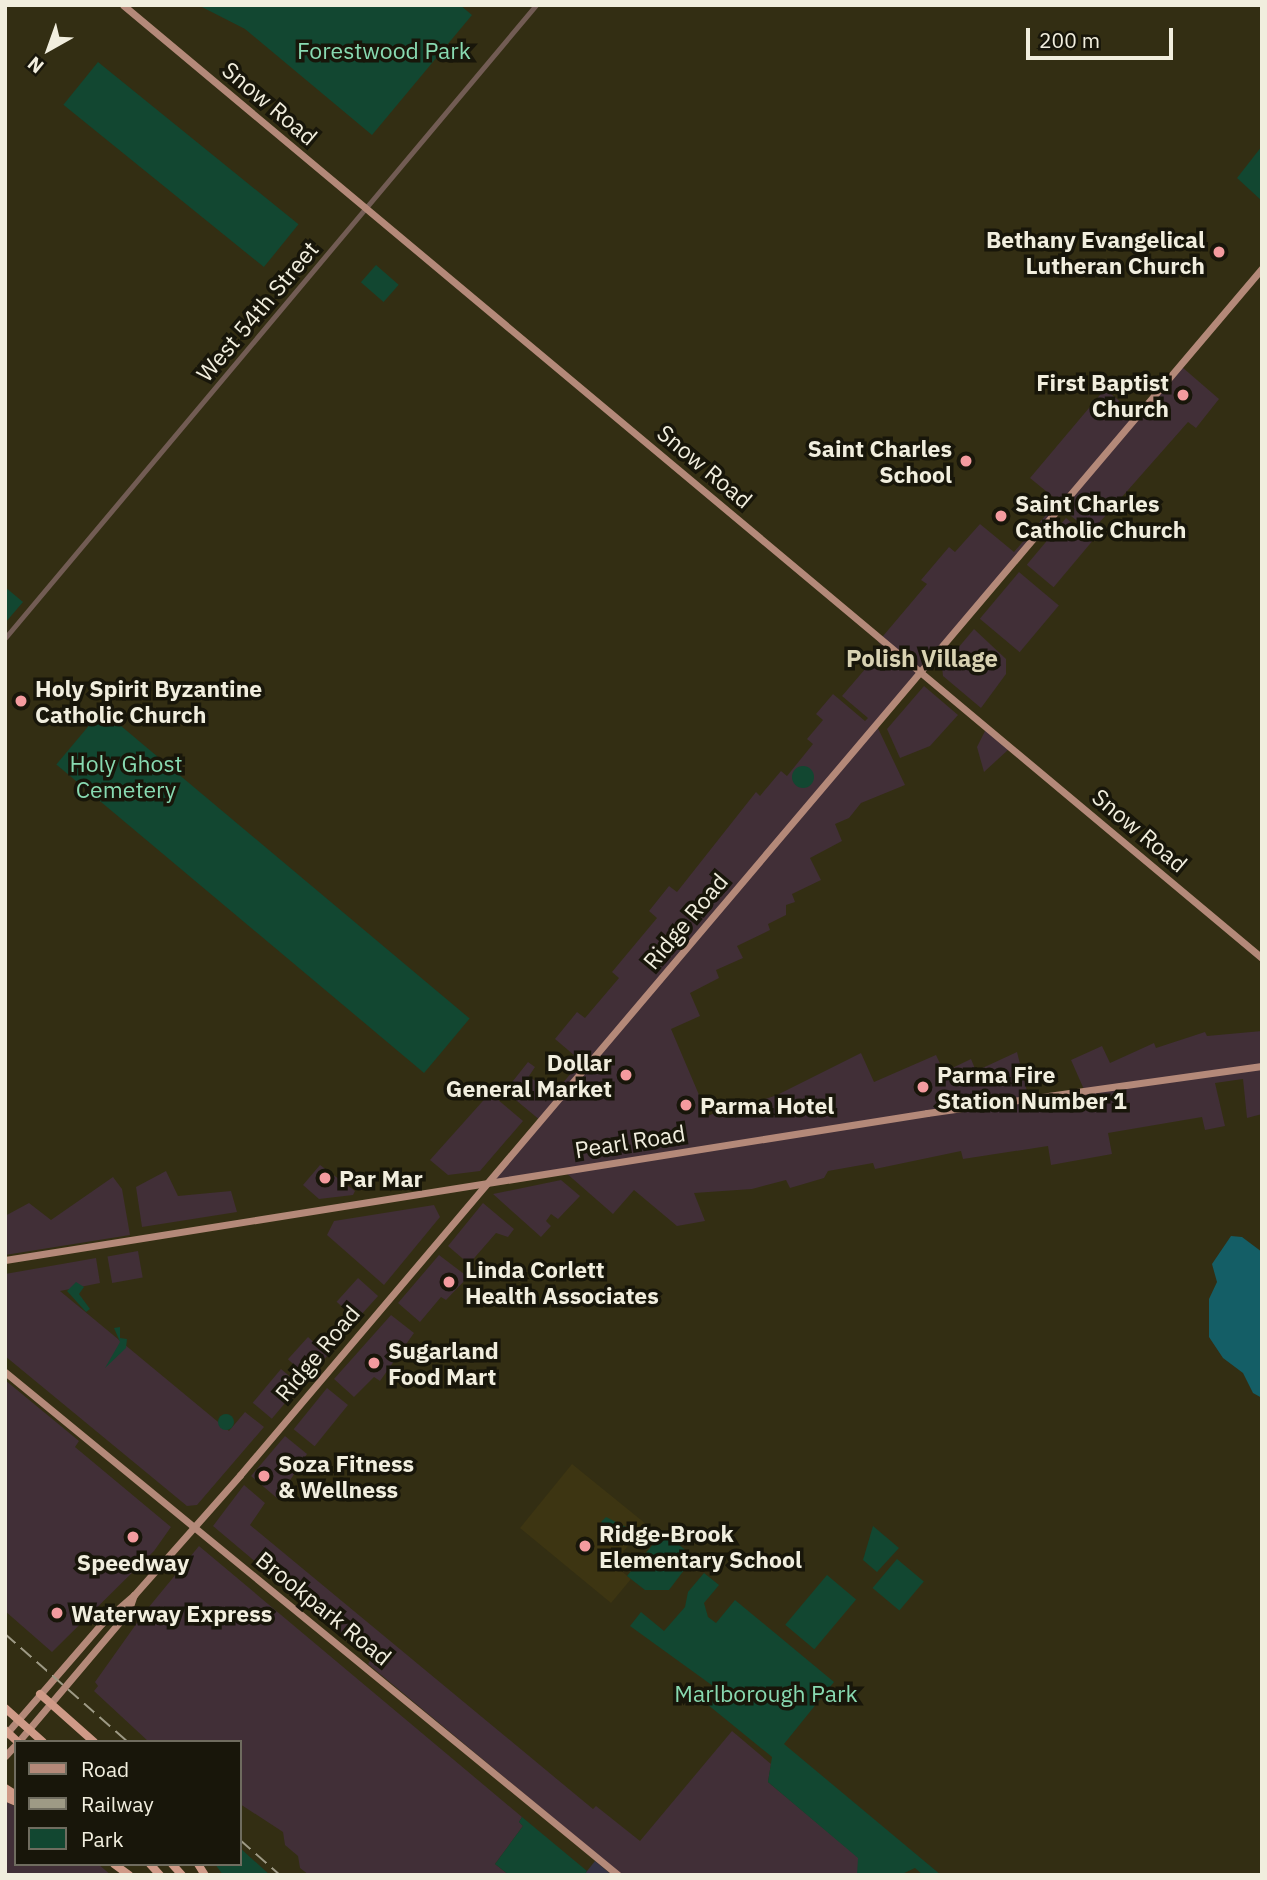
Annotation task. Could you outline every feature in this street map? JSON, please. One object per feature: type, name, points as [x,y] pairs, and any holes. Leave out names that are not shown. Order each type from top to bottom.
[{"type":"highway","points":[[40,1694],[92,1740]]},
{"type":"highway","points":[[6,1708],[41,1740]]},
{"type":"main road","name":"Snow Road","points":[[123,5],[1262,958]]},
{"type":"main road","name":"Ridge Road","points":[[5,1733],[120,1604],[134,1595],[194,1526],[1262,268]]},
{"type":"main road","name":"Pearl Road","points":[[5,1260],[939,1111],[1262,1066]]},
{"type":"main road","name":"Brookpark Road","points":[[5,1372],[618,1875]]},
{"type":"main road","name":"Ridge Road","points":[[20,1740],[128,1612],[134,1595]]},
{"type":"street","name":"West 54th Street","points":[[5,638],[536,5]]},
{"type":"shaded area","points":[[1182,367],[1219,399],[1196,428],[1188,422],[1091,532],[1061,508],[876,724],[905,785],[861,803],[849,818],[835,824],[842,841],[810,858],[821,880],[792,894],[795,902],[786,905],[786,915],[768,924],[770,930],[737,946],[743,958],[716,970],[719,978],[690,993],[700,1016],[671,1029],[708,1116],[739,1102],[742,1107],[777,1095],[861,1053],[874,1082],[936,1055],[944,1072],[971,1059],[976,1071],[1017,1052],[1030,1103],[1086,1094],[1071,1060],[1102,1046],[1110,1063],[1154,1043],[1156,1048],[1205,1032],[1207,1036],[1262,1031],[1262,1114],[1247,1118],[1243,1079],[1215,1083],[1225,1126],[1205,1130],[1202,1117],[1108,1133],[1112,1154],[1051,1165],[1048,1146],[963,1159],[961,1151],[875,1169],[873,1163],[828,1171],[824,1178],[790,1188],[786,1180],[752,1189],[694,1193],[705,1221],[677,1226],[634,1190],[613,1214],[565,1172],[487,1183],[541,1121],[505,1091],[528,1062],[535,1067],[529,1076],[553,1095],[581,1061],[555,1039],[577,1012],[585,1018],[619,978],[612,972],[657,918],[649,911],[669,886],[677,892],[756,792],[760,796],[781,771],[787,776],[813,744],[807,739],[823,720],[816,714],[833,694],[865,721],[868,718],[842,696],[884,647],[878,642],[927,584],[921,580],[949,547],[955,552],[980,524],[1014,552],[1058,501],[1030,478],[1105,389],[1140,418]]},
{"type":"shaded area","points":[[1066,518],[1093,540],[1054,587],[1027,565]]},
{"type":"shaded area","points":[[1019,572],[1059,605],[1020,652],[980,619]]},
{"type":"shaded area","points":[[974,629],[1006,659],[1006,674],[981,708],[943,676],[942,667]]},
{"type":"shaded area","points":[[924,686],[958,715],[930,746],[900,758],[887,729]]},
{"type":"shaded area","points":[[986,729],[1009,749],[984,772],[977,747]]},
{"type":"shaded area","points":[[490,1093],[523,1121],[480,1171],[448,1175],[430,1160]]},
{"type":"shaded area","points":[[320,1165],[355,1191],[353,1195],[319,1199],[303,1185]]},
{"type":"shaded area","points":[[166,1171],[178,1196],[231,1191],[237,1212],[142,1227],[136,1187]]},
{"type":"shaded area","points":[[113,1177],[122,1189],[130,1235],[5,1255],[5,1216],[29,1203],[51,1220]]},
{"type":"shaded area","points":[[561,1180],[580,1196],[558,1219],[551,1214],[546,1221],[551,1226],[541,1237],[493,1194]]},
{"type":"shaded area","points":[[483,1203],[514,1229],[508,1237],[496,1233],[469,1264],[448,1246]]},
{"type":"shaded area","points":[[434,1205],[440,1217],[384,1285],[327,1235],[334,1221]]},
{"type":"shaded area","points":[[138,1251],[143,1278],[112,1283],[107,1256]]},
{"type":"shaded area","points":[[439,1255],[468,1277],[446,1300],[441,1297],[420,1322],[398,1303]]},
{"type":"shaded area","points":[[96,1258],[100,1283],[60,1291],[229,1431],[245,1412],[264,1427],[197,1505],[187,1506],[5,1356],[5,1274]]},
{"type":"shaded area","points":[[358,1278],[378,1296],[357,1320],[337,1302]]},
{"type":"shaded area","points":[[391,1315],[414,1333],[380,1381],[374,1377],[354,1397],[334,1379]]},
{"type":"shaded area","points":[[308,1337],[328,1355],[308,1377],[288,1359]]},
{"type":"shaded area","points":[[281,1369],[300,1385],[272,1419],[253,1403]]},
{"type":"shaded area","points":[[5,1380],[79,1441],[75,1447],[171,1527],[154,1551],[52,1652],[5,1611]]},
{"type":"shaded area","points":[[327,1388],[348,1405],[315,1446],[294,1429]]},
{"type":"shaded area","points":[[285,1436],[307,1454],[278,1499],[251,1476]]},
{"type":"shaded area","name":"Ridge-Brook Elementary School","points":[[572,1464],[646,1524],[613,1564],[631,1579],[611,1603],[520,1528]]},
{"type":"shaded area","points":[[244,1485],[265,1503],[250,1525],[593,1809],[596,1806],[640,1841],[732,1731],[771,1764],[768,1782],[859,1858],[858,1873],[622,1875],[368,1664],[371,1659],[213,1526]]},
{"type":"shaded area","points":[[199,1546],[522,1817],[519,1822],[523,1826],[495,1864],[509,1875],[309,1875],[300,1868],[298,1856],[285,1845],[283,1832],[242,1805],[242,1740],[147,1740],[94,1691],[98,1686],[95,1682],[144,1613]]},
{"type":"shaded area","points":[[5,1801],[14,1806],[14,1866],[100,1866],[111,1875],[5,1875]]},
{"type":"shaded area","points":[[595,1861],[612,1875],[584,1875]]},
{"type":"green space","name":"Forestwood Park","points":[[198,5],[460,5],[472,15],[372,135],[245,29]]},
{"type":"green space","points":[[98,62],[299,224],[264,267],[63,105]]},
{"type":"green space","points":[[1262,146],[1262,201],[1237,178]]},
{"type":"green space","points":[[376,265],[399,285],[384,302],[361,282]]},
{"type":"green space","points":[[5,587],[23,602],[5,623]]},
{"type":"green space","name":"Holy Ghost Cemetery","points":[[102,710],[470,1019],[424,1073],[56,764]]},
{"type":"green space","points":[[803,766],[811,769],[814,777],[811,785],[803,788],[795,785],[792,777],[795,769]]},
{"type":"green space","points":[[76,1282],[84,1287],[79,1294],[90,1309],[86,1312],[67,1291]]},
{"type":"green space","points":[[120,1327],[120,1338],[127,1339],[126,1348],[105,1368],[120,1342],[114,1328]]},
{"type":"green space","points":[[226,1414],[234,1422],[226,1430],[218,1422]]},
{"type":"green space","points":[[606,1517],[626,1527],[620,1539],[601,1522]]},
{"type":"green space","points":[[873,1526],[899,1548],[877,1572],[863,1560]]},
{"type":"green space","points":[[663,1532],[694,1557],[669,1590],[645,1590],[627,1576]]},
{"type":"green space","points":[[897,1559],[924,1581],[899,1611],[873,1588]]},
{"type":"green space","name":"Marlborough Park","points":[[704,1573],[719,1585],[704,1603],[708,1617],[716,1623],[735,1600],[834,1682],[784,1744],[941,1875],[923,1875],[915,1868],[900,1875],[857,1875],[858,1858],[768,1782],[772,1757],[702,1700],[713,1686],[630,1626],[641,1612],[664,1631],[685,1607],[688,1592]]},
{"type":"green space","points":[[827,1575],[856,1599],[814,1649],[785,1625]]},
{"type":"green space","points":[[522,1817],[587,1871],[584,1875],[509,1875],[495,1864],[523,1826],[519,1822]]},
{"type":"green space","points":[[242,1850],[270,1875],[223,1875],[216,1866],[242,1866]]},
{"type":"water","points":[[1231,1236],[1242,1237],[1262,1252],[1262,1398],[1253,1393],[1243,1373],[1223,1358],[1209,1337],[1209,1299],[1217,1282],[1212,1264]]},
{"type":"railway","points":[[5,1634],[126,1740]]},
{"type":"railway","points":[[242,1842],[280,1875]]},
{"type":"place","name":"Bethany Evangelical Lutheran Church","points":[[1219,252]]},
{"type":"place","name":"First Baptist Church","points":[[1183,395]]},
{"type":"place","name":"Saint Charles School","points":[[966,461]]},
{"type":"place","name":"Saint Charles Catholic Church","points":[[1001,516]]},
{"type":"place","name":"Holy Spirit Byzantine Catholic Church","points":[[21,701]]},
{"type":"place","name":"Dollar General Market","points":[[626,1075]]},
{"type":"place","name":"Parma Fire Station Number 1","points":[[923,1087]]},
{"type":"place","name":"Parma Hotel","points":[[686,1105]]},
{"type":"place","name":"Par Mar","points":[[325,1178]]},
{"type":"place","name":"Linda Corlett Health Associates","points":[[449,1282]]},
{"type":"place","name":"Sugarland Food Mart","points":[[374,1363]]},
{"type":"place","name":"Soza Fitness & Wellness","points":[[264,1476]]},
{"type":"place","name":"Speedway","points":[[133,1537]]},
{"type":"place","name":"Ridge-Brook Elementary School","points":[[585,1546]]},
{"type":"place","name":"Waterway Express","points":[[57,1613]]},
{"type":"district","name":"Polish Village","points":[[922,659]]}]
